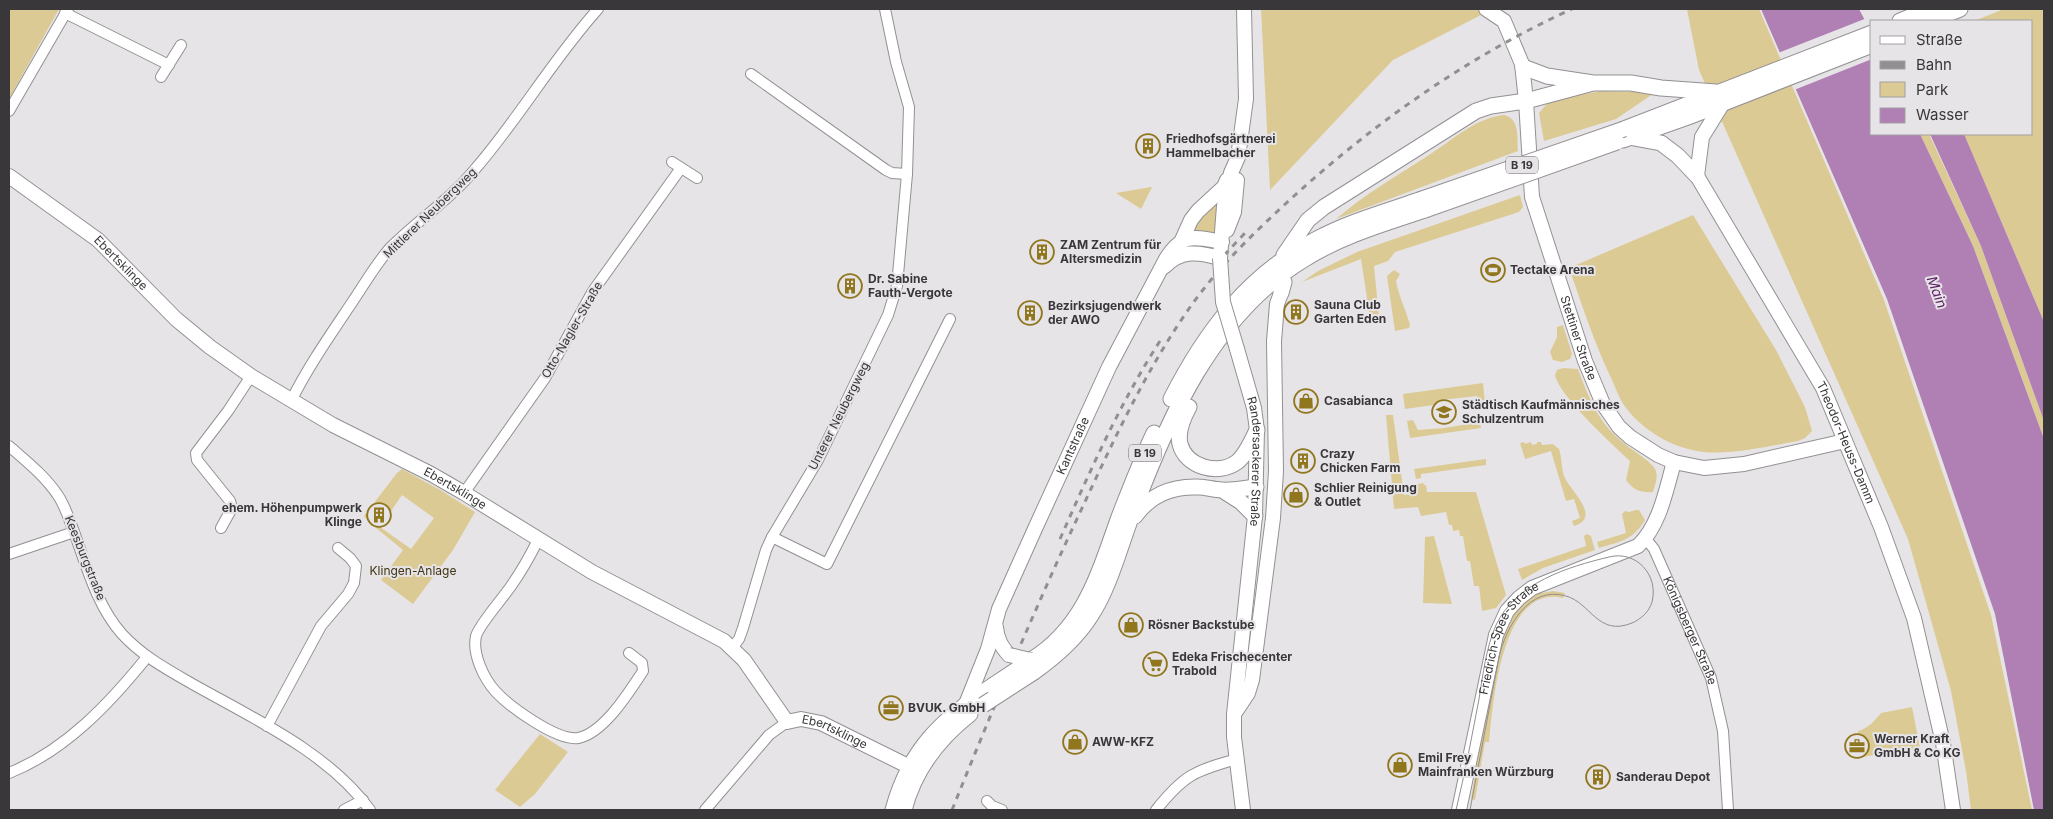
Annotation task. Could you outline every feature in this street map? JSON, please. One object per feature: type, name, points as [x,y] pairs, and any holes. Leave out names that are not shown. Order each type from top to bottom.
[{"type":"main road","name":"Randersackerer Straße","points":[[1243,810],[1234,738],[1234,714],[1255,516],[1258,430],[1243,366],[1223,302],[1220,258],[1224,206],[1234,167],[1246,99],[1244,9]]},
{"type":"main road","points":[[1902,20],[1930,9]]},
{"type":"main road","points":[[1932,20],[1960,9]]},
{"type":"main road","name":"Stettiner Straße","points":[[1498,13],[1523,67],[1532,197],[1585,362],[1603,404],[1619,427],[1644,447],[1674,462],[1704,468],[1722,467],[1821,448],[1845,441]]},
{"type":"main road","name":"B 19","points":[[904,810],[914,769],[956,725],[984,705],[1034,663],[1067,630],[1096,583],[1145,454],[1185,372],[1210,332],[1249,288],[1279,262],[1317,239],[1352,224],[1422,205],[1630,138],[1870,34]]},
{"type":"main road","name":"B 19","points":[[966,704],[992,686],[1034,663],[1053,658],[1090,617],[1104,589],[1160,443],[1192,382],[1214,346],[1247,305],[1285,271],[1351,235],[1422,205],[1624,129],[1723,98],[1870,46]]},
{"type":"main road","points":[[1523,67],[1547,76],[1593,83],[1631,83],[1723,98],[1702,137],[1697,176]]},
{"type":"main road","points":[[1279,262],[1308,220],[1324,207],[1476,111],[1491,106],[1526,101],[1593,83]]},
{"type":"main road","points":[[1630,138],[1660,143],[1674,152],[1697,176]]},
{"type":"main road","name":"Kantstraße","points":[[893,810],[901,783],[914,769],[932,733],[966,704],[988,649],[996,622],[1034,531],[1109,367],[1159,274],[1176,245],[1182,240],[1191,220],[1224,187],[1234,167]]},
{"type":"main road","name":"Ebertsklinge","points":[[9,176],[98,240],[176,319],[210,347],[251,376],[359,439],[416,466],[464,493],[598,576],[716,636],[733,647],[744,660],[787,722],[801,718],[821,723],[914,769]]},
{"type":"main road","name":"Theodor-Heuss-Damm","points":[[1697,176],[1823,388],[1881,527],[1914,618],[1943,743],[1953,810]]},
{"type":"main road","points":[[1182,240],[1187,238],[1222,242]]},
{"type":"main road","name":"Kantstraße","points":[[1159,274],[1172,261],[1189,253],[1201,252],[1220,258]]},
{"type":"main road","points":[[1258,430],[1242,456],[1226,468],[1204,468],[1184,454],[1180,443],[1179,430],[1185,415],[1210,369],[1256,309],[1283,288],[1291,272],[1304,259]]},
{"type":"main road","name":"Randersackerer Straße","points":[[1234,714],[1248,693],[1252,680],[1271,540],[1276,471],[1274,341],[1277,304],[1283,288]]},
{"type":"main road","points":[[1646,539],[1654,526],[1674,462]]},
{"type":"main road","points":[[1128,525],[1144,503],[1168,491],[1200,487],[1222,490],[1256,487]]},
{"type":"main road","points":[[1222,490],[1241,502],[1255,516]]},
{"type":"main road","name":"Friedrich-Spee-Straße","points":[[1459,810],[1491,653],[1500,623],[1507,611],[1532,588],[1627,552],[1646,539]]},
{"type":"main road","points":[[996,622],[998,638],[1002,647],[1009,655],[1034,663]]},
{"type":"street","name":"Mittlerer Neubergweg","points":[[291,401],[312,362],[389,250],[416,223],[450,196],[470,175],[524,109],[566,47],[598,9]]},
{"type":"street","name":"Unterer Neubergweg","points":[[733,647],[739,639],[743,628],[766,550],[818,460],[888,315],[897,286],[907,174],[909,107],[896,62],[885,9]]},
{"type":"street","points":[[9,111],[66,11],[169,65]]},
{"type":"street","points":[[161,77],[181,45]]},
{"type":"street","points":[[751,74],[886,170],[892,173],[907,174]]},
{"type":"street","points":[[672,162],[697,178]]},
{"type":"street","name":"Otto-Nagler-Straße","points":[[464,493],[545,378],[603,277],[681,168]]},
{"type":"street","points":[[772,537],[827,564],[950,319]]},
{"type":"street","points":[[221,528],[236,505],[230,501],[197,460],[196,453],[228,411],[251,376]]},
{"type":"street","name":"Keesburgstraße","points":[[9,446],[42,476],[58,495],[98,597],[122,633],[147,657],[267,726],[322,763],[349,784],[370,810]]},
{"type":"street","points":[[9,554],[74,532]]},
{"type":"street","name":"Königsberger Straße","points":[[1646,539],[1654,549],[1711,678],[1723,730],[1728,810]]},
{"type":"street","points":[[538,540],[512,586],[477,635],[475,651],[484,674],[496,692],[539,726],[577,738],[599,728],[632,688],[643,671],[642,663],[629,653]]},
{"type":"street","points":[[267,726],[321,626],[348,594],[354,583],[356,566],[338,548]]},
{"type":"street","points":[[9,773],[57,746],[88,721],[114,696],[147,657]]},
{"type":"street","points":[[707,810],[769,735],[787,722]]},
{"type":"street","points":[[1156,810],[1176,786],[1196,771],[1237,759]]},
{"type":"street","points":[[344,810],[363,800]]},
{"type":"street","points":[[987,801],[992,806],[1002,810]]},
{"type":"green space","points":[[9,9],[59,9],[9,99]]},
{"type":"green space","points":[[1261,9],[1475,9],[1483,14],[1393,60],[1270,190]]},
{"type":"green space","points":[[1687,9],[1759,9],[1884,300],[1991,615],[2032,810],[1971,810],[1966,771],[1951,691],[1908,539],[1699,70]]},
{"type":"green space","points":[[2004,9],[2044,9],[2044,322],[1964,135],[2033,135],[2033,20],[1976,20]]},
{"type":"green space","points":[[1601,91],[1653,94],[1616,119],[1544,141],[1539,113],[1550,100]]},
{"type":"green space","points":[[1504,115],[1513,120],[1517,129],[1518,151],[1336,219],[1370,193],[1465,130],[1484,120]]},
{"type":"green space","points":[[1920,135],[1929,135],[1981,246],[2044,421],[2044,439],[1973,246]]},
{"type":"green space","points":[[1151,187],[1141,209],[1116,193]]},
{"type":"green space","points":[[1520,195],[1523,207],[1519,212],[1395,252],[1388,261],[1374,266],[1379,317],[1370,318],[1361,259],[1302,282],[1318,271],[1357,252]]},
{"type":"green space","points":[[1218,200],[1217,235],[1191,235],[1192,224]]},
{"type":"green space","points":[[1693,215],[1776,350],[1805,407],[1812,431],[1805,438],[1798,441],[1739,451],[1715,453],[1692,450],[1669,442],[1647,429],[1629,412],[1621,399],[1594,337],[1569,268]]},
{"type":"green space","points":[[1394,270],[1400,274],[1396,281],[1410,325],[1409,328],[1395,331],[1387,276]]},
{"type":"green space","points":[[1563,325],[1572,354],[1570,359],[1562,362],[1553,360],[1550,352],[1557,337],[1557,327]]},
{"type":"green space","points":[[1563,368],[1578,369],[1599,416],[1611,432],[1655,469],[1657,478],[1653,492],[1638,490],[1626,480],[1630,461],[1587,420],[1566,395],[1555,375],[1557,370]]},
{"type":"green space","points":[[1483,383],[1485,403],[1480,403],[1477,396],[1441,400],[1441,404],[1405,409],[1403,394]]},
{"type":"green space","points":[[1386,415],[1393,415],[1404,495],[1414,494],[1413,485],[1423,483],[1426,485],[1427,492],[1476,492],[1506,595],[1496,608],[1482,611],[1479,586],[1474,586],[1463,536],[1460,536],[1459,530],[1453,531],[1452,525],[1449,525],[1446,512],[1421,516],[1418,507],[1394,509]]},
{"type":"green space","points":[[1413,420],[1418,430],[1480,422],[1481,428],[1410,438],[1407,421]]},
{"type":"green space","points":[[1524,442],[1525,444],[1531,442],[1532,445],[1537,444],[1537,442],[1541,442],[1542,445],[1553,444],[1559,449],[1564,476],[1585,510],[1582,522],[1574,526],[1572,521],[1580,518],[1574,499],[1566,501],[1551,451],[1525,459],[1520,443]]},
{"type":"green space","points":[[1486,459],[1486,465],[1421,474],[1421,478],[1416,479],[1414,469]]},
{"type":"green space","name":"Klingen-Anlage","points":[[402,469],[475,512],[453,550],[413,604],[381,580],[403,550],[364,516]],"holes":[[[402,495],[434,518],[411,549],[380,527]]]},
{"type":"green space","points":[[1639,510],[1645,520],[1640,527],[1631,536],[1620,542],[1599,548],[1597,542],[1626,533],[1622,514],[1625,511]]},
{"type":"green space","points":[[1587,534],[1591,536],[1595,550],[1543,568],[1522,580],[1518,569],[1586,546],[1584,536]]},
{"type":"green space","points":[[1434,536],[1452,604],[1423,603],[1425,537]]},
{"type":"green space","points":[[1541,591],[1542,593],[1553,591],[1565,593],[1563,598],[1542,599],[1526,609],[1513,627],[1504,651],[1498,676],[1489,742],[1485,742],[1475,800],[1471,799],[1489,691],[1500,640],[1515,613]]},
{"type":"green space","points":[[1912,707],[1920,748],[1862,757],[1858,731],[1868,726],[1881,713]]},
{"type":"green space","points":[[540,734],[568,752],[535,794],[520,807],[495,790]]},
{"type":"water","name":"Main","points":[[1761,9],[1859,9],[1870,30],[1870,135],[1920,135],[1973,246],[2044,439],[2044,810],[2034,810],[1995,614],[1887,299]]},
{"type":"water","points":[[1930,135],[1964,135],[2044,322],[2044,421],[1981,246]]},
{"type":"pier","points":[[1890,9],[1905,9],[1910,20],[1873,20],[1871,16]]},
{"type":"pier","points":[[1867,18],[1870,24],[1870,60],[1794,90],[1778,53]]},
{"type":"tram line","points":[[1456,810],[1487,652],[1496,625],[1505,610],[1529,588],[1544,579],[1576,566],[1619,556],[1628,557],[1636,561],[1649,574],[1653,592],[1652,602],[1647,612],[1632,623],[1611,626],[1575,600],[1553,594],[1541,597],[1521,611],[1502,645],[1470,810]]},
{"type":"railway","points":[[952,810],[1032,619],[1107,454],[1161,352],[1204,288],[1241,247],[1294,196],[1391,116],[1461,69],[1534,27],[1572,9]]},
{"type":"railway","points":[[1216,264],[1245,233]]},
{"type":"railway","points":[[1060,539],[1119,413],[1160,341]]},
{"type":"place","name":"Friedhofsgärtnerei Hammelbacher","points":[[1148,146]]},
{"type":"place","name":"ZAM Zentrum für Altersmedizin","points":[[1042,252]]},
{"type":"place","name":"Tectake Arena","points":[[1493,270]]},
{"type":"place","name":"Dr. Sabine Fauth-Vergote","points":[[850,286]]},
{"type":"place","name":"Sauna Club Garten Eden","points":[[1296,312]]},
{"type":"place","name":"Bezirksjugendwerk der AWO","points":[[1030,313]]},
{"type":"place","name":"Casabianca","points":[[1306,401]]},
{"type":"place","name":"Städtisch Kaufmännisches Schulzentrum","points":[[1444,412]]},
{"type":"place","name":"Crazy Chicken Farm","points":[[1303,461]]},
{"type":"place","name":"Schlier Reinigung & Outlet","points":[[1296,495]]},
{"type":"place","name":"ehem. Höhenpumpwerk Klinge","points":[[379,515]]},
{"type":"place","name":"Rösner Backstube","points":[[1131,625]]},
{"type":"place","name":"Edeka Frischecenter Trabold","points":[[1155,664]]},
{"type":"place","name":"BVUK. GmbH","points":[[891,708]]},
{"type":"place","name":"AWW-KFZ","points":[[1075,742]]},
{"type":"place","name":"Werner Kraft GmbH & Co KG","points":[[1857,746]]},
{"type":"place","name":"Emil Frey Mainfranken Würzburg","points":[[1400,765]]},
{"type":"place","name":"Sanderau Depot","points":[[1598,777]]}]
